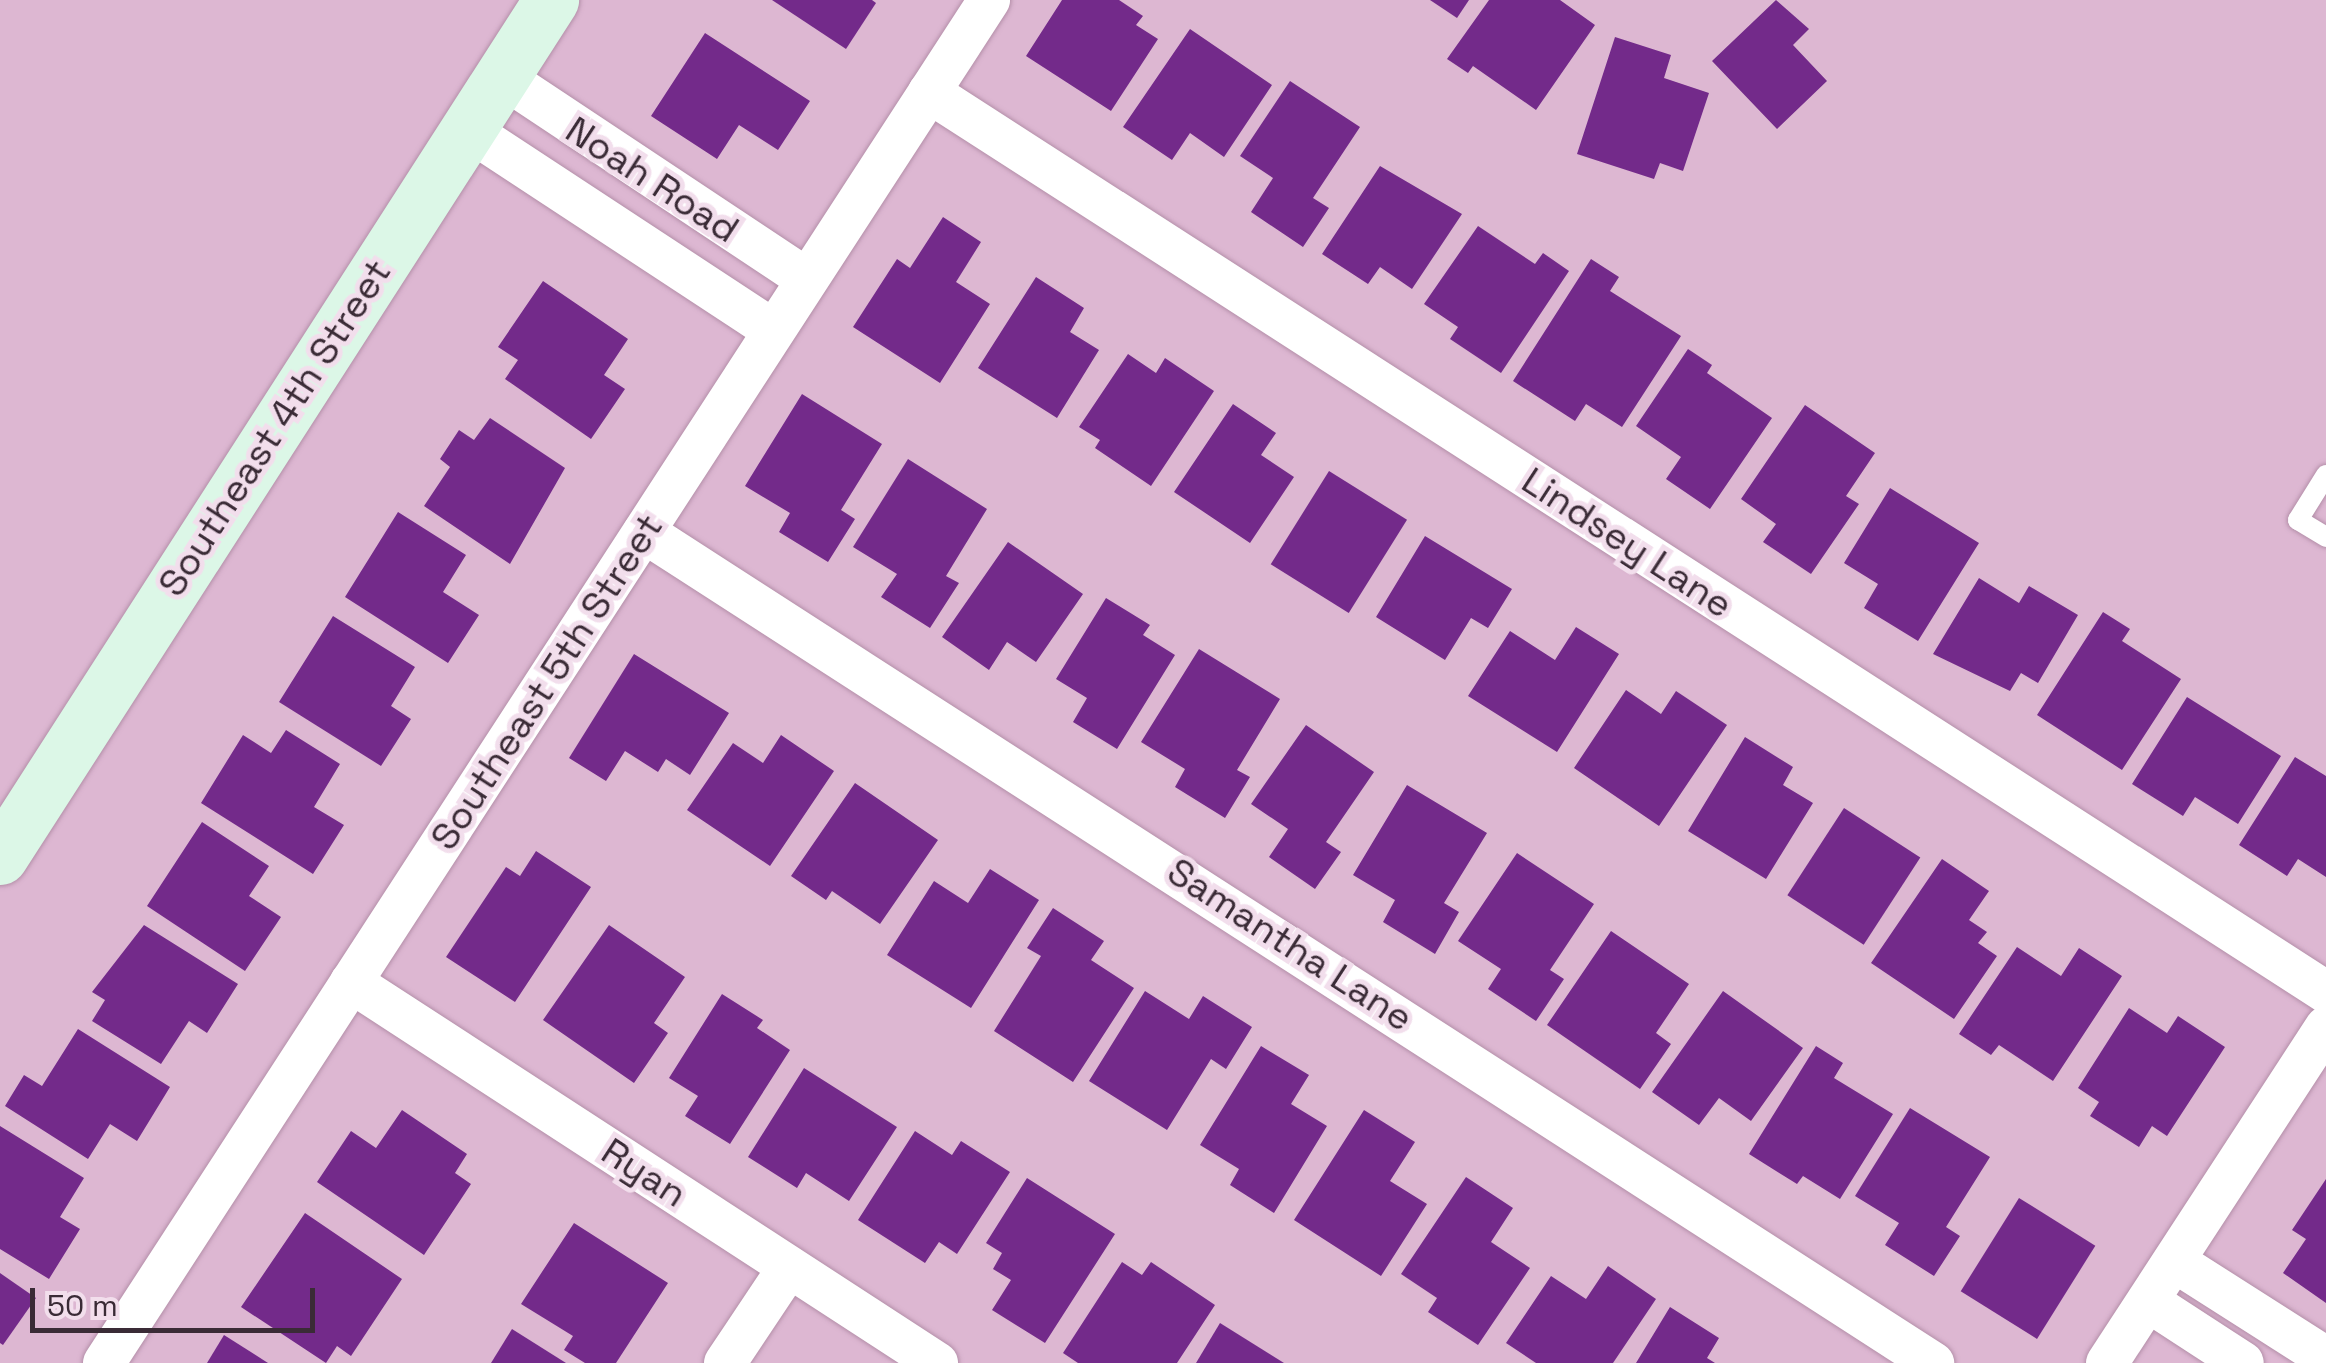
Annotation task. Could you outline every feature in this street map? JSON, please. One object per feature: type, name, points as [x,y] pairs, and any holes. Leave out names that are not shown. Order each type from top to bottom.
[{"type":"main road","name":"Southeast 4th Street","points":[[0,857],[550,0]]},
{"type":"street","name":"Southeast 5th Street","points":[[104,1363],[989,0]]},
{"type":"street","name":"Noah Road","points":[[501,76],[808,279]]},
{"type":"street","name":"Lindsey Lane","points":[[929,92],[2326,992]]},
{"type":"street","name":"Noah Road","points":[[467,130],[774,330]]},
{"type":"street","name":"Samantha Lane","points":[[644,532],[1933,1363]]},
{"type":"street","name":"Ryan","points":[[352,982],[937,1363]]},
{"type":"street","points":[[2107,1363],[2326,1027]]},
{"type":"street","points":[[2174,1261],[2326,1358]]},
{"type":"street","points":[[724,1363],[788,1267]]},
{"type":"street","points":[[2148,1301],[2243,1363]]},
{"type":"lane","points":[[2326,475],[2298,520],[2326,538]]},
{"type":"building","points":[[772,0],[872,0],[876,3],[846,49]]},
{"type":"building","points":[[1062,0],[1119,0],[1143,16],[1136,25],[1158,39],[1111,111],[1026,56]]},
{"type":"building","points":[[1430,0],[1469,0],[1457,18]]},
{"type":"building","points":[[1489,0],[1560,0],[1595,25],[1536,110],[1473,66],[1468,73],[1447,59]]},
{"type":"building","points":[[1776,0],[1809,29],[1793,45],[1827,81],[1777,129],[1712,61]]},
{"type":"building","points":[[1190,29],[1272,85],[1224,157],[1190,133],[1172,160],[1123,127]]},
{"type":"building","points":[[705,33],[810,101],[778,150],[739,125],[717,159],[651,116]]},
{"type":"building","points":[[1615,37],[1671,55],[1664,78],[1709,93],[1683,171],[1660,163],[1654,179],[1577,154]]},
{"type":"building","points":[[1290,81],[1360,127],[1313,198],[1329,208],[1303,247],[1251,212],[1273,178],[1240,156]]},
{"type":"building","points":[[1380,166],[1462,214],[1412,289],[1380,267],[1368,284],[1322,254]]},
{"type":"building","points":[[943,217],[981,242],[956,282],[990,304],[940,383],[853,327],[897,259],[910,268]]},
{"type":"building","points":[[1478,226],[1535,264],[1543,253],[1569,271],[1501,373],[1450,339],[1458,327],[1424,304]]},
{"type":"building","points":[[1591,259],[1619,277],[1610,291],[1681,336],[1622,427],[1586,404],[1575,421],[1513,381]]},
{"type":"building","points":[[1036,277],[1084,308],[1070,332],[1099,350],[1057,418],[978,368]]},
{"type":"building","points":[[543,281],[628,339],[604,375],[625,389],[591,439],[505,379],[518,360],[498,347]]},
{"type":"building","points":[[1688,349],[1712,365],[1707,373],[1772,418],[1710,509],[1666,479],[1681,457],[1636,426]]},
{"type":"building","points":[[1128,354],[1156,373],[1165,358],[1214,391],[1151,486],[1095,448],[1100,440],[1079,427]]},
{"type":"building","points":[[802,394],[882,444],[841,510],[855,519],[828,562],[779,532],[790,513],[745,486]]},
{"type":"building","points":[[1233,404],[1276,433],[1261,455],[1294,477],[1250,543],[1174,492]]},
{"type":"building","points":[[1805,405],[1875,453],[1846,496],[1859,504],[1811,574],[1763,542],[1776,524],[1741,499]]},
{"type":"building","points":[[490,418],[565,468],[510,564],[424,506],[450,467],[440,459],[459,430],[474,440]]},
{"type":"building","points":[[908,459],[987,509],[946,576],[959,583],[930,628],[881,597],[897,574],[853,547]]},
{"type":"building","points":[[1329,471],[1407,520],[1349,613],[1271,564]]},
{"type":"building","points":[[1890,488],[1979,543],[1918,641],[1864,608],[1878,584],[1844,563]]},
{"type":"building","points":[[398,512],[466,555],[443,592],[479,615],[448,663],[345,597]]},
{"type":"building","points":[[1425,536],[1512,589],[1488,628],[1471,618],[1445,660],[1376,617]]},
{"type":"building","points":[[1008,542],[1083,594],[1036,662],[1007,642],[989,670],[942,637]]},
{"type":"building","points":[[1979,578],[2019,603],[2029,586],[2078,615],[2038,683],[2021,673],[2010,691],[1933,654]]},
{"type":"building","points":[[1106,598],[1150,625],[1143,635],[1175,655],[1117,749],[1073,722],[1087,698],[1056,679]]},
{"type":"building","points":[[2103,612],[2130,629],[2122,641],[2181,679],[2122,770],[2037,715]]},
{"type":"building","points":[[333,616],[415,667],[391,706],[411,719],[381,766],[279,702]]},
{"type":"building","points":[[1576,627],[1619,654],[1557,752],[1468,696],[1510,631],[1555,660]]},
{"type":"building","points":[[1199,649],[1280,699],[1237,770],[1250,777],[1225,818],[1175,787],[1185,769],[1141,742]]},
{"type":"building","points":[[634,654],[729,713],[690,775],[666,759],[658,772],[625,751],[606,781],[569,758]]},
{"type":"building","points":[[1626,690],[1661,714],[1676,691],[1727,725],[1659,826],[1574,768]]},
{"type":"building","points":[[2187,697],[2281,756],[2238,824],[2195,797],[2183,816],[2132,784]]},
{"type":"building","points":[[1306,725],[1374,772],[1326,842],[1341,852],[1315,889],[1269,857],[1288,829],[1251,804]]},
{"type":"building","points":[[286,730],[340,764],[314,807],[344,825],[313,874],[201,803],[243,735],[271,753]]},
{"type":"building","points":[[781,735],[834,771],[770,866],[687,810],[733,743],[763,763]]},
{"type":"building","points":[[1745,737],[1793,767],[1783,785],[1813,803],[1766,879],[1688,831]]},
{"type":"building","points":[[2295,757],[2326,776],[2326,877],[2298,859],[2287,876],[2239,845]]},
{"type":"building","points":[[855,783],[938,840],[880,924],[832,891],[826,900],[791,876]]},
{"type":"building","points":[[1407,785],[1487,833],[1444,903],[1459,912],[1435,954],[1383,922],[1395,900],[1353,875]]},
{"type":"building","points":[[1844,808],[1920,858],[1864,945],[1787,895]]},
{"type":"building","points":[[202,822],[269,866],[249,896],[281,917],[245,971],[147,906]]},
{"type":"building","points":[[536,851],[591,887],[515,1002],[446,957],[506,867],[520,876]]},
{"type":"building","points":[[1517,853],[1594,904],[1550,970],[1564,979],[1536,1021],[1488,989],[1501,969],[1458,941]]},
{"type":"building","points":[[1942,859],[1989,891],[1969,920],[1987,932],[1978,943],[1997,956],[1954,1019],[1871,963]]},
{"type":"building","points":[[990,869],[1039,900],[971,1008],[887,955],[934,881],[968,903]]},
{"type":"building","points":[[1053,908],[1104,941],[1091,960],[1134,988],[1073,1082],[994,1031],[1041,956],[1027,948]]},
{"type":"building","points":[[144,925],[238,984],[207,1033],[189,1021],[161,1064],[92,1021],[105,1000],[92,992]]},
{"type":"building","points":[[609,925],[685,977],[654,1023],[668,1033],[634,1083],[543,1020]]},
{"type":"building","points":[[1611,931],[1689,984],[1656,1033],[1671,1044],[1640,1089],[1547,1025]]},
{"type":"building","points":[[2017,947],[2061,976],[2079,948],[2122,976],[2053,1081],[1999,1045],[1991,1055],[1959,1034]]},
{"type":"building","points":[[1145,991],[1189,1019],[1203,996],[1252,1027],[1226,1069],[1211,1059],[1167,1130],[1089,1081]]},
{"type":"building","points":[[1723,991],[1803,1048],[1751,1121],[1719,1098],[1699,1125],[1652,1092]]},
{"type":"building","points":[[722,994],[763,1020],[757,1028],[790,1050],[730,1144],[685,1116],[698,1096],[669,1078]]},
{"type":"building","points":[[2129,1008],[2167,1033],[2178,1016],[2225,1047],[2167,1136],[2152,1126],[2139,1147],[2090,1116],[2099,1102],[2078,1088]]},
{"type":"building","points":[[78,1029],[170,1087],[137,1141],[110,1124],[88,1159],[5,1106],[24,1075],[42,1086]]},
{"type":"building","points":[[1261,1046],[1309,1075],[1291,1104],[1327,1126],[1274,1213],[1230,1185],[1239,1169],[1200,1145]]},
{"type":"building","points":[[1816,1046],[1843,1063],[1834,1078],[1893,1114],[1840,1199],[1803,1176],[1797,1184],[1749,1154]]},
{"type":"building","points":[[804,1068],[897,1127],[849,1201],[806,1173],[797,1188],[748,1157]]},
{"type":"building","points":[[1910,1108],[1990,1157],[1946,1227],[1960,1236],[1934,1276],[1885,1245],[1899,1223],[1855,1196]]},
{"type":"building","points":[[402,1110],[467,1154],[455,1173],[471,1184],[424,1255],[317,1182],[351,1131],[376,1148]]},
{"type":"building","points":[[1364,1110],[1415,1142],[1390,1181],[1427,1204],[1381,1276],[1294,1220]]},
{"type":"building","points":[[0,1126],[84,1178],[60,1217],[80,1229],[49,1279],[0,1249]]},
{"type":"building","points":[[915,1131],[952,1155],[961,1141],[1010,1172],[957,1254],[939,1242],[925,1263],[858,1220]]},
{"type":"building","points":[[1466,1177],[1513,1208],[1491,1242],[1530,1268],[1478,1345],[1428,1312],[1437,1298],[1401,1274]]},
{"type":"building","points":[[1027,1178],[1115,1234],[1045,1343],[992,1310],[1011,1280],[993,1269],[1002,1253],[986,1243]]},
{"type":"building","points":[[2326,1179],[2326,1303],[2283,1273],[2306,1239],[2292,1230]]},
{"type":"building","points":[[2019,1198],[2095,1246],[2037,1339],[1961,1291]]},
{"type":"building","points":[[305,1213],[402,1279],[351,1356],[337,1346],[326,1363],[241,1307]]},
{"type":"building","points":[[574,1223],[668,1283],[616,1363],[585,1363],[564,1350],[573,1336],[521,1304]]},
{"type":"building","points":[[1122,1262],[1142,1275],[1151,1262],[1215,1305],[1177,1363],[1078,1363],[1063,1353]]},
{"type":"building","points":[[1608,1266],[1656,1299],[1613,1363],[1536,1363],[1506,1343],[1551,1276],[1586,1299]]},
{"type":"building","points":[[0,1273],[36,1298],[3,1345],[0,1343]]},
{"type":"building","points":[[1670,1307],[1719,1338],[1707,1358],[1715,1363],[1636,1363]]},
{"type":"building","points":[[1220,1323],[1284,1363],[1196,1363]]},
{"type":"building","points":[[512,1329],[566,1363],[491,1363]]},
{"type":"building","points":[[224,1335],[268,1363],[207,1363]]}]
